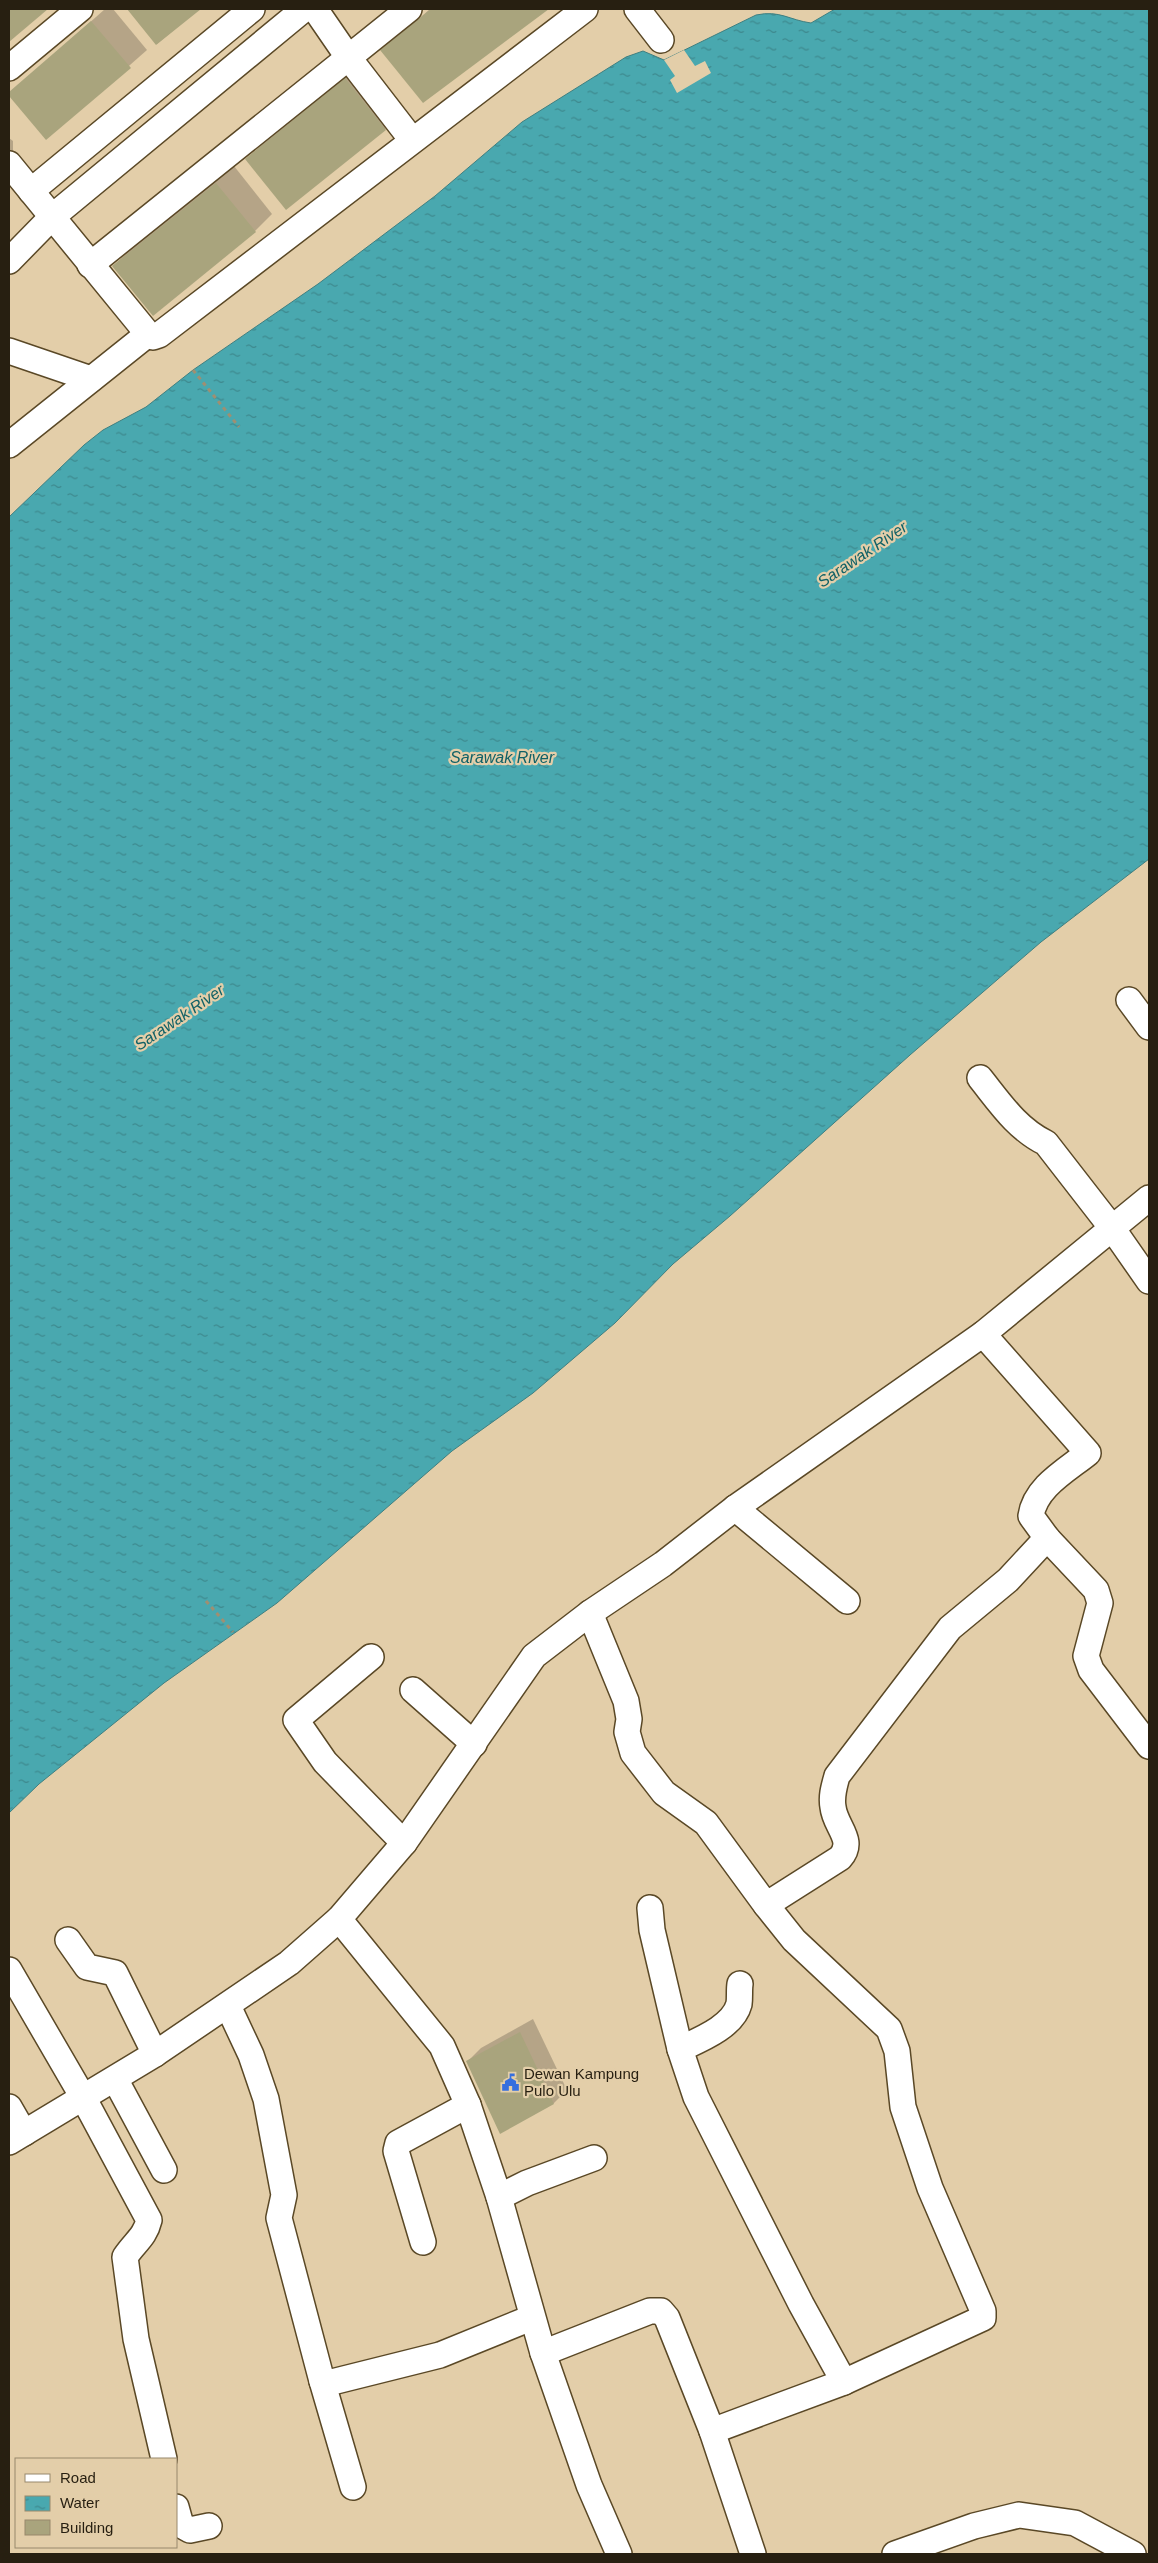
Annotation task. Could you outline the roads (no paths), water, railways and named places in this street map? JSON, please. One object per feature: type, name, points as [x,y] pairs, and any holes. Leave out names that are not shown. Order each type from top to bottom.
[{"type":"street","points":[[9,68],[80,9]]},
{"type":"street","points":[[31,192],[252,9]]},
{"type":"street","points":[[9,261],[52,217],[304,9]]},
{"type":"street","points":[[315,9],[348,58],[412,140]]},
{"type":"street","points":[[90,265],[409,9]]},
{"type":"street","points":[[9,164],[90,265],[148,334],[153,337],[159,335],[585,9]]},
{"type":"street","points":[[637,9],[661,40]]},
{"type":"street","points":[[9,445],[148,334]]},
{"type":"street","points":[[9,351],[91,379]]},
{"type":"street","points":[[1129,1000],[1149,1027]]},
{"type":"street","points":[[980,1078],[1019,1126],[1031,1136],[1046,1143],[1112,1228],[1149,1281]]},
{"type":"street","points":[[9,2108],[17,2138],[84,2099],[155,2054],[289,1963],[339,1919],[404,1842],[534,1656],[590,1613],[664,1564],[735,1508],[983,1334],[1149,1198]]},
{"type":"street","points":[[983,1334],[1088,1453],[1042,1491],[1033,1503],[1031,1516],[1047,1538],[1096,1590],[1100,1603],[1086,1656],[1091,1670],[1149,1746]]},
{"type":"street","points":[[735,1508],[847,1601]]},
{"type":"street","points":[[766,1905],[840,1858],[846,1851],[847,1841],[833,1810],[832,1794],[837,1776],[950,1628],[1008,1580],[1047,1538]]},
{"type":"street","points":[[590,1613],[626,1701],[629,1719],[627,1732],[634,1753],[664,1794],[706,1823],[794,1940],[889,2029],[897,2051],[903,2107],[930,2188],[983,2311],[983,2318],[974,2323],[844,2382],[712,2431]]},
{"type":"street","points":[[371,1657],[296,1720],[325,1762],[404,1842]]},
{"type":"street","points":[[414,1690],[474,1744]]},
{"type":"street","points":[[650,1908],[652,1930],[680,2050],[696,2097],[801,2304],[844,2382]]},
{"type":"street","points":[[339,1919],[442,2046],[468,2105],[499,2197],[531,2318],[543,2353],[589,2485],[619,2554]]},
{"type":"street","points":[[68,1940],[87,1967],[115,1973],[155,2054]]},
{"type":"street","points":[[9,1970],[84,2099],[149,2220],[146,2232],[133,2245],[126,2257],[136,2339],[164,2458]]},
{"type":"street","points":[[680,2050],[712,2033],[734,2015],[739,2004],[740,1984]]},
{"type":"street","points":[[228,2006],[251,2055],[266,2099],[284,2195],[279,2218],[352,2487]]},
{"type":"street","points":[[115,2079],[164,2170]]},
{"type":"street","points":[[423,2242],[396,2151],[398,2143],[468,2105]]},
{"type":"street","points":[[499,2197],[527,2183],[594,2158]]},
{"type":"street","points":[[543,2353],[650,2311],[661,2311],[667,2318],[712,2431],[753,2554]]},
{"type":"street","points":[[322,2381],[328,2383],[369,2374],[440,2355],[531,2318]]},
{"type":"street","points":[[178,2514],[181,2525],[190,2530],[208,2526]]},
{"type":"street","points":[[895,2554],[974,2526],[1019,2515],[1075,2523],[1134,2554]]},
{"type":"water","name":"Sarawak River","points":[[835,9],[1149,9],[1149,859],[1041,942],[910,1055],[730,1216],[673,1264],[615,1323],[533,1393],[452,1451],[277,1603],[164,1683],[39,1784],[9,1813],[9,517],[84,445],[103,430],[146,407],[193,370],[318,284],[435,196],[522,122],[626,57],[643,51],[664,60],[756,15],[772,14],[811,23]]},
{"type":"place","name":"Dewan Kampung Pulo Ulu","points":[[510,2083]]}]
